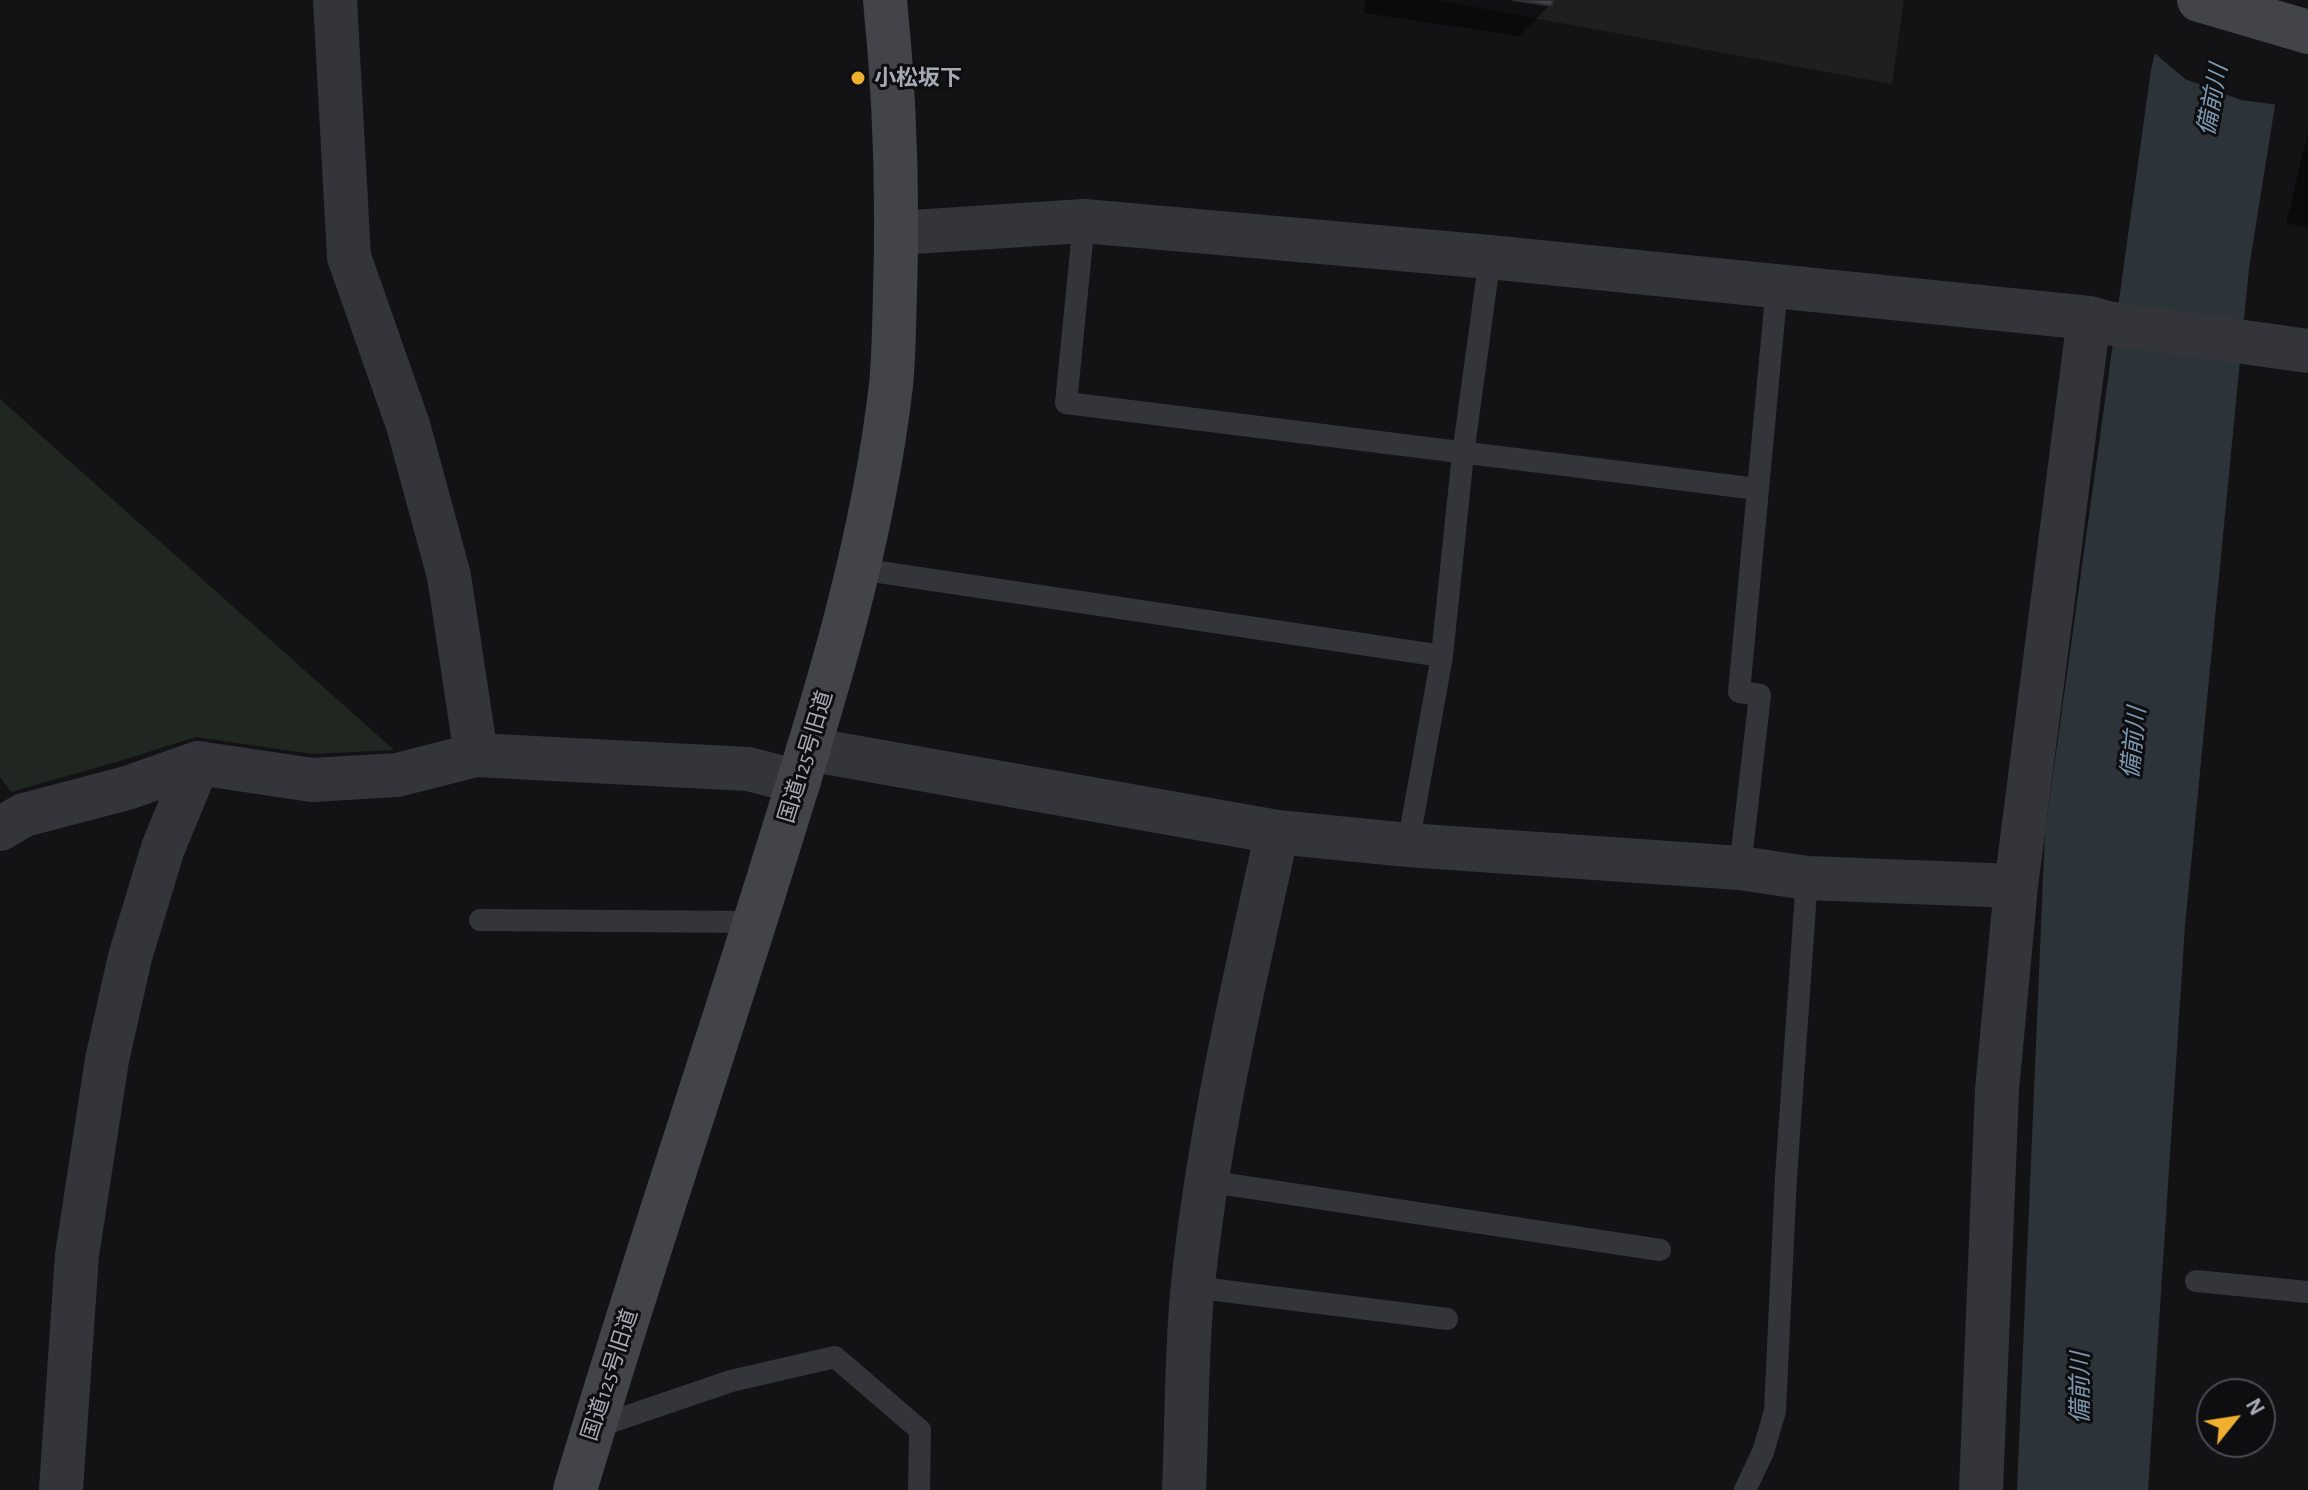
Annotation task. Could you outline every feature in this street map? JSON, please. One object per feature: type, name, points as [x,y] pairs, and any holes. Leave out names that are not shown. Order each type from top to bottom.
[{"type":"street","points":[[335,0],[349,257],[408,425],[449,576],[476,755]]},
{"type":"street","name":"国道125号旧道","points":[[575,1490],[804,766],[840,646],[877,484],[891,382],[897,233],[894,80],[885,0]]},
{"type":"street","points":[[2199,0],[2301,30]]},
{"type":"street","points":[[897,233],[1084,221],[1777,286],[2098,321],[2290,348]]},
{"type":"street","points":[[1981,1490],[1997,1090],[2016,886],[2098,321]]},
{"type":"street","points":[[0,829],[24,815],[127,788],[198,763],[312,780],[397,775],[476,755],[748,769],[804,766],[1277,832],[1408,845],[1740,868],[1807,878],[2016,886]]},
{"type":"street","points":[[61,1490],[77,1255],[107,1060],[130,957],[159,861],[198,763]]},
{"type":"street","points":[[1184,1490],[1193,1287],[1206,1181],[1242,991],[1277,832]]},
{"type":"lane","points":[[1084,221],[1066,403],[1757,489]]},
{"type":"lane","points":[[1408,845],[1442,656],[1463,454],[1490,257]]},
{"type":"lane","points":[[1740,868],[1760,695],[1739,692],[1777,286]]},
{"type":"lane","points":[[859,569],[1442,656]]},
{"type":"lane","points":[[1745,1490],[1763,1452],[1775,1411],[1786,1177],[1807,878]]},
{"type":"lane","points":[[480,920],[755,922]]},
{"type":"lane","points":[[1206,1181],[1660,1250]]},
{"type":"lane","points":[[2196,1281],[2308,1292]]},
{"type":"lane","points":[[1193,1287],[1447,1319]]},
{"type":"lane","points":[[593,1428],[731,1381],[835,1357],[920,1430],[919,1490]]},
{"type":"shaded area","points":[[1436,0],[1904,0],[1892,84]]},
{"type":"shaded area","points":[[0,399],[394,750],[313,754],[196,737],[11,792],[0,777]]},
{"type":"water","name":"備前川","points":[[2167,0],[2276,99],[2249,268],[2185,926],[2148,1490],[2017,1490],[2045,832],[2151,70]]},
{"type":"pier","points":[[2163,0],[2301,0],[2279,105],[2241,100],[2185,79],[2151,50]]},
{"type":"building","points":[[1513,0],[1553,0],[1552,6]]},
{"type":"place","name":"小松坂下","points":[[858,78]]}]
